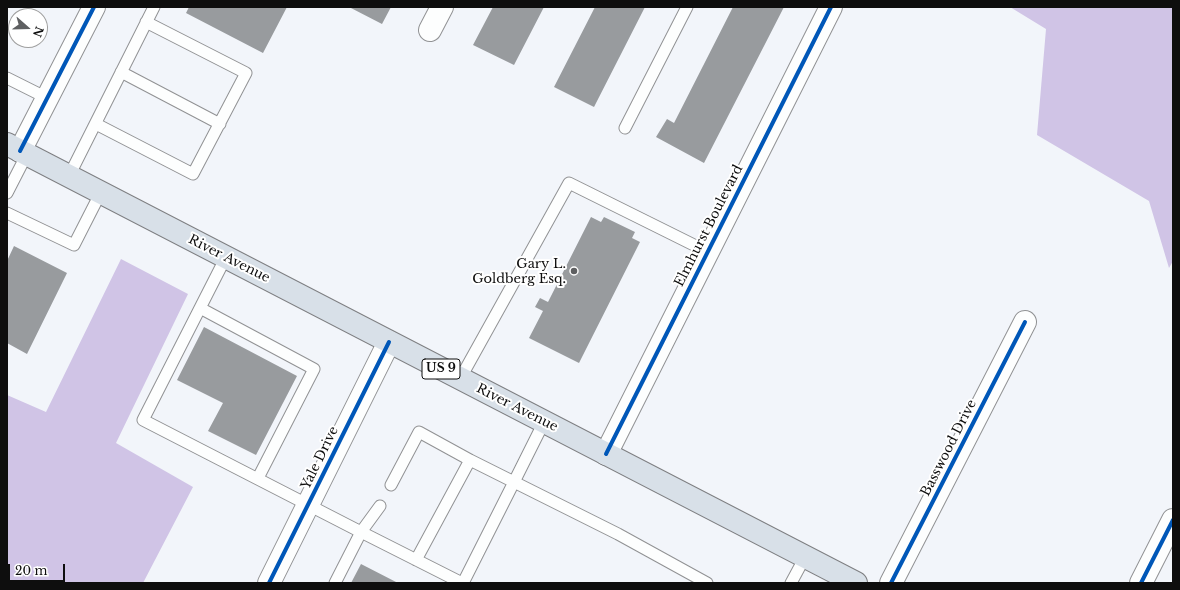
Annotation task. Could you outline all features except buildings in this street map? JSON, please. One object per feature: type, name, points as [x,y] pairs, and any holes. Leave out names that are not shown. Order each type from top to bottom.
[{"type":"highway","name":"River Avenue","points":[[18,150],[856,583]]},
{"type":"street","points":[[18,150],[47,98],[94,7]]},
{"type":"street","points":[[430,30],[442,7]]},
{"type":"street","name":"Elmhurst Boulevard","points":[[606,454],[831,7]]},
{"type":"street","name":"Basswood Drive","points":[[890,583],[1026,322]]},
{"type":"street","name":"Yale Drive","points":[[269,583],[389,342]]},
{"type":"street","points":[[1141,583],[1173,520]]},
{"type":"lane","points":[[69,176],[154,7]]},
{"type":"lane","points":[[625,128],[687,7]]},
{"type":"lane","points":[[96,124],[193,174],[246,73],[146,22]]},
{"type":"lane","points":[[121,72],[220,124]]},
{"type":"lane","points":[[7,78],[47,98]]},
{"type":"lane","points":[[7,193],[18,150]]},
{"type":"lane","points":[[460,379],[569,183],[708,252]]},
{"type":"lane","points":[[7,213],[74,245],[100,192]]},
{"type":"lane","points":[[226,257],[143,420],[463,583],[544,422]]},
{"type":"lane","points":[[200,308],[314,369],[258,478]]},
{"type":"lane","points":[[391,485],[419,432],[470,460],[618,534],[707,583]]},
{"type":"lane","points":[[416,560],[470,460]]},
{"type":"lane","points":[[335,583],[361,532],[380,506]]},
{"type":"lane","points":[[791,583],[805,557]]},
{"type":"shaded area","points":[[1010,7],[1173,7],[1173,261],[1169,268],[1149,201],[1037,135],[1046,29]]},
{"type":"shaded area","points":[[121,259],[188,294],[116,443],[193,487],[143,583],[7,583],[7,395],[46,412]]},
{"type":"cycle path","points":[[20,151],[94,7]]},
{"type":"cycle path","points":[[606,454],[831,7]]},
{"type":"cycle path","points":[[891,583],[1025,322]]},
{"type":"cycle path","points":[[269,583],[389,342]]},
{"type":"cycle path","points":[[1141,583],[1173,520]]},
{"type":"place","name":"Gary L. Goldberg Esq.","points":[[574,271]]}]
